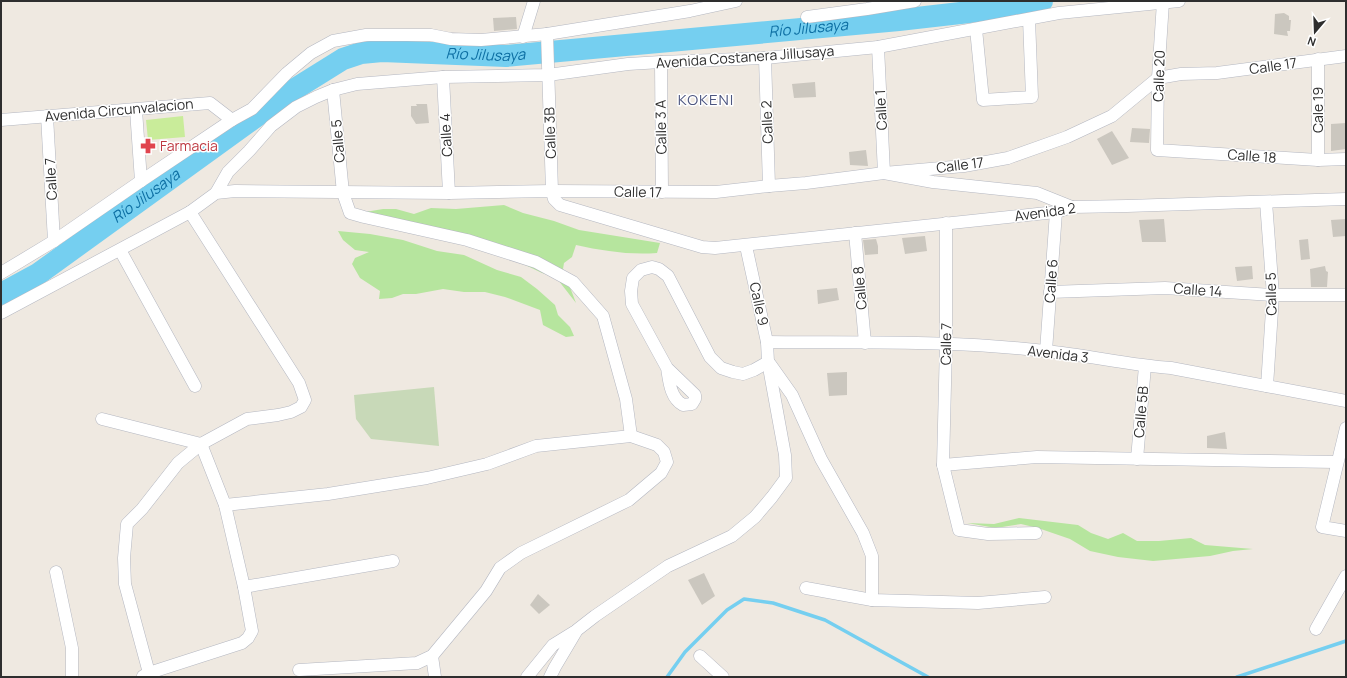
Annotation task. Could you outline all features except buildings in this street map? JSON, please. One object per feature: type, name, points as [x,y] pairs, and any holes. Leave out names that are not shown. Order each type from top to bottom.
[{"type":"street","points":[[523,37],[534,1]]},
{"type":"street","points":[[1,273],[54,242],[141,180],[232,120],[252,109],[287,73],[311,53],[333,41],[366,35],[431,35],[451,39],[481,40],[523,37],[548,40],[736,1]]},
{"type":"street","points":[[807,17],[915,1]]},
{"type":"street","name":"Avenida Costanera Jillusaya","points":[[216,193],[228,172],[271,126],[296,107],[333,90],[357,84],[548,69],[661,62],[765,58],[878,47],[1059,13],[1179,1]]},
{"type":"street","name":"Calle 20","points":[[1157,150],[1158,78],[1162,2]]},
{"type":"street","points":[[976,29],[984,100],[1032,97],[1029,19]]},
{"type":"street","name":"Calle 3B","points":[[548,40],[552,191]]},
{"type":"street","name":"Calle 1","points":[[878,47],[884,173]]},
{"type":"street","name":"Calle 17","points":[[216,193],[235,191],[343,193],[552,191],[716,192],[884,173],[964,166],[1008,158],[1067,137],[1112,116],[1158,78],[1181,74],[1217,74],[1346,56]]},
{"type":"street","name":"Calle 2","points":[[765,58],[769,186]]},
{"type":"street","name":"Cale 19","points":[[1318,59],[1318,160]]},
{"type":"street","name":"Calle 3 A","points":[[661,62],[662,192]]},
{"type":"street","name":"Calle 4","points":[[443,78],[449,193]]},
{"type":"street","name":"Calle 5","points":[[333,90],[343,193],[350,212],[467,240],[513,254],[536,262],[573,282],[602,316],[626,399],[631,436]]},
{"type":"street","name":"Avenida Circunvalacion","points":[[1,120],[210,103],[232,120]]},
{"type":"street","points":[[136,110],[141,180]]},
{"type":"street","name":"Calle 7","points":[[48,116],[54,242]]},
{"type":"street","name":"Calle 18","points":[[1157,150],[1318,160],[1346,159]]},
{"type":"street","points":[[884,173],[933,182],[1037,193],[1072,207]]},
{"type":"street","name":"Avenida 2","points":[[552,191],[554,199],[560,205],[571,209],[702,247],[715,248],[746,246],[1056,212],[1072,207],[1346,199]]},
{"type":"street","points":[[1,313],[190,212],[216,193]]},
{"type":"street","name":"Calle 5","points":[[1266,202],[1273,295],[1267,386]]},
{"type":"street","points":[[190,212],[300,383],[305,400],[301,407],[291,412],[247,419],[201,444],[178,463],[142,508],[127,524],[124,558],[125,584],[146,675],[242,643],[248,638],[252,631],[244,587],[225,505],[201,444]]},
{"type":"street","name":"Calle 6","points":[[1046,351],[1056,212]]},
{"type":"street","name":"Calle 7","points":[[946,223],[946,344],[943,465],[959,530],[988,534],[1036,532]]},
{"type":"street","name":"Calle 8","points":[[855,233],[864,343]]},
{"type":"street","name":"Calle 9","points":[[577,630],[594,616],[668,566],[732,536],[755,518],[786,478],[785,455],[768,362],[767,342],[746,246]]},
{"type":"street","points":[[120,250],[195,386]]},
{"type":"street","points":[[667,368],[632,304],[631,291],[633,278],[641,270],[652,267],[659,269],[668,276],[710,357],[721,368],[743,374],[768,362],[792,395],[820,459],[863,533],[872,556],[872,600]]},
{"type":"street","name":"Calle 14","points":[[1050,292],[1165,288],[1273,295],[1346,295]]},
{"type":"street","name":"Avenida 3","points":[[767,342],[946,344],[1046,351],[1145,366],[1171,368],[1346,401]]},
{"type":"street","name":"Calle 5B","points":[[1137,459],[1145,366]]},
{"type":"street","points":[[102,419],[201,444]]},
{"type":"street","points":[[1346,428],[1322,527],[1346,531]]},
{"type":"street","points":[[225,505],[328,494],[427,478],[486,464],[536,446],[631,436],[657,445],[664,452],[668,462],[661,473],[629,500],[521,553],[500,568],[486,591],[432,656],[417,662],[299,670]]},
{"type":"street","points":[[943,465],[1037,457],[1337,462]]},
{"type":"street","points":[[244,587],[393,561]]},
{"type":"street","points":[[56,572],[72,648],[72,677]]},
{"type":"street","points":[[1316,629],[1346,576]]},
{"type":"street","points":[[806,588],[872,600],[978,603],[1045,597]]},
{"type":"street","points":[[527,677],[553,645],[577,630]]},
{"type":"street","points":[[550,677],[577,630]]},
{"type":"street","points":[[432,656],[435,677]]},
{"type":"street","points":[[700,656],[723,677]]},
{"type":"green space","points":[[183,116],[185,137],[148,140],[146,120]]},
{"type":"green space","points":[[504,205],[523,213],[554,221],[579,230],[660,243],[657,253],[616,252],[576,245],[572,257],[564,263],[563,269],[576,303],[555,276],[542,273],[494,250],[359,213],[383,209],[396,209],[414,214],[431,208],[456,209]]},
{"type":"green space","points":[[338,231],[370,234],[403,240],[437,251],[464,255],[497,270],[521,277],[555,305],[558,315],[570,327],[574,336],[566,337],[543,325],[540,310],[505,297],[485,292],[464,292],[443,289],[416,294],[403,294],[392,298],[379,299],[380,291],[360,278],[352,264],[355,258],[369,252],[355,250],[343,240]]},
{"type":"green space","points":[[434,387],[439,446],[371,439],[356,419],[354,395]]},
{"type":"green space","points":[[1019,518],[1078,525],[1091,533],[1108,539],[1123,533],[1137,541],[1159,541],[1191,538],[1205,545],[1253,549],[1233,551],[1210,556],[1153,561],[1118,557],[1090,551],[1070,539],[1021,524],[996,528],[967,523],[994,524]]},
{"type":"waterway","name":"Río Jilusaya","points":[[1,294],[38,274],[290,92],[343,59],[361,53],[382,51],[506,56],[899,20],[978,11],[1042,1]]},
{"type":"waterway","points":[[667,677],[685,652],[727,610],[744,599],[773,603],[825,620],[928,677]]},
{"type":"waterway","points":[[1237,677],[1346,641]]},
{"type":"place","name":"Farmacia","points":[[148,146]]},
{"type":"district","name":"KOKENI","points":[[706,100]]}]
